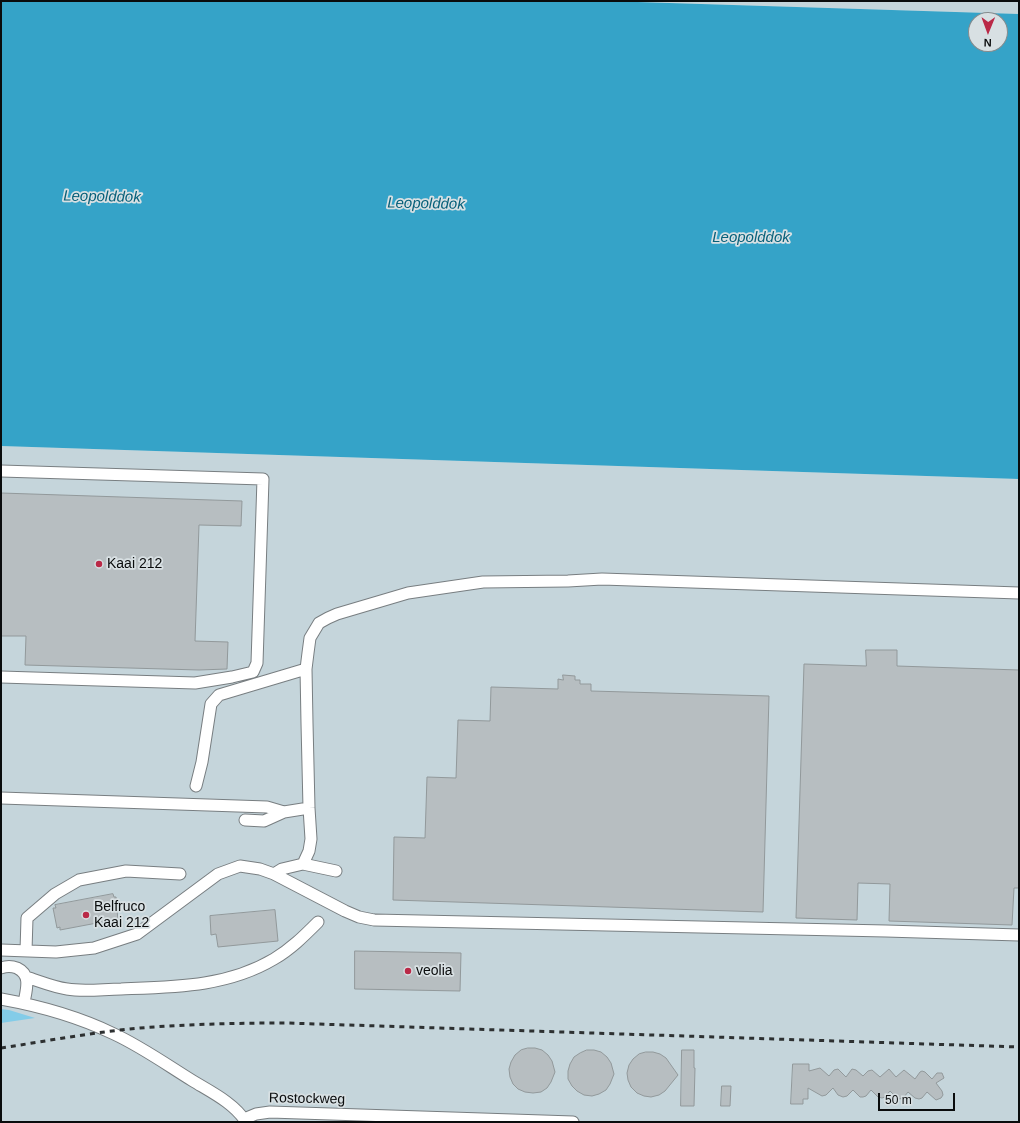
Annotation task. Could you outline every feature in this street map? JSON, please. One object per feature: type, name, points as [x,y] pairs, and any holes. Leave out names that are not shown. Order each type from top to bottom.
[{"type":"street","points":[[1,471],[263,480],[257,663],[253,672],[195,683],[1,677]]},
{"type":"street","points":[[303,864],[309,851],[312,839],[309,808],[306,669],[310,638],[320,623],[328,618],[408,593],[484,582],[602,579],[1019,593]]},
{"type":"street","points":[[196,786],[202,762],[211,704],[219,695],[306,669]]},
{"type":"street","points":[[1,798],[267,807],[284,812]]},
{"type":"street","points":[[245,820],[264,821],[284,812],[309,808]]},
{"type":"street","points":[[274,874],[282,869],[303,864],[336,871]]},
{"type":"street","points":[[1,950],[56,952],[94,948],[137,934],[218,874],[240,866],[260,869],[274,874],[345,911],[360,917],[374,920],[1019,935]]},
{"type":"street","points":[[26,951],[27,918],[55,894],[79,880],[126,871],[180,874]]},
{"type":"street","points":[[26,977],[67,990],[173,987],[215,982],[244,973],[274,959],[298,942],[318,922]]},
{"type":"street","points":[[13,950],[13,966]]},
{"type":"street","points":[[1,968],[13,966],[22,970],[28,985],[24,1003]]},
{"type":"street","name":"Rostockweg","points":[[1,999],[24,1003],[82,1020],[124,1039],[219,1097],[233,1107],[245,1121],[256,1114],[270,1112],[573,1122]]},
{"type":"shaded area","points":[[606,1],[1019,1],[1019,14],[1008,14],[1008,12],[968,12]]},
{"type":"shaded area","points":[[1,446],[1019,479],[1019,1122],[1,1122]]},
{"type":"shaded area","points":[[1,1009],[9,1010],[35,1018],[1,1023]]},
{"type":"water","name":"Leopolddok","points":[[1,1],[606,1],[968,12],[968,52],[1008,52],[1008,14],[1019,14],[1019,479],[1,446]]},
{"type":"building","name":"Kaai 212","points":[[1,493],[242,501],[241,526],[199,525],[195,641],[228,642],[227,669],[199,670],[25,665],[26,636],[1,636]]},
{"type":"building","points":[[866,650],[897,650],[897,666],[1019,670],[1019,888],[1014,888],[1012,925],[889,921],[890,884],[858,883],[857,920],[796,918],[804,664],[866,666]]},
{"type":"building","points":[[563,675],[575,676],[575,680],[580,680],[580,684],[591,684],[591,691],[769,696],[763,912],[393,900],[394,837],[425,838],[427,777],[456,778],[458,720],[490,721],[491,687],[558,689],[558,679],[563,680]]},
{"type":"building","name":"Belfruco Kaai 212","points":[[113,894],[114,897],[116,897],[118,919],[60,930],[60,927],[57,928],[53,908],[56,908],[55,905]]},
{"type":"building","points":[[275,910],[278,941],[218,947],[216,934],[211,935],[210,916]]},
{"type":"building","name":"veolia","points":[[355,951],[461,953],[460,991],[355,989]]},
{"type":"building","points":[[528,1048],[542,1050],[552,1061],[555,1072],[547,1088],[541,1092],[525,1092],[518,1089],[513,1084],[510,1077],[509,1069],[515,1055],[521,1050]]},
{"type":"building","points":[[587,1050],[601,1052],[607,1057],[611,1063],[614,1074],[606,1090],[592,1096],[584,1095],[577,1091],[568,1079],[568,1071],[574,1057]]},
{"type":"building","points":[[682,1050],[694,1050],[694,1106],[681,1106]]},
{"type":"building","points":[[646,1052],[660,1054],[666,1058],[678,1075],[665,1091],[659,1095],[651,1097],[637,1093],[631,1087],[627,1073],[629,1065],[633,1059],[639,1054]]},
{"type":"building","points":[[793,1064],[809,1064],[809,1071],[820,1068],[829,1076],[834,1070],[838,1069],[846,1077],[852,1069],[856,1070],[863,1076],[868,1071],[872,1070],[880,1077],[889,1069],[896,1077],[904,1070],[915,1079],[922,1071],[932,1079],[937,1073],[942,1073],[944,1078],[936,1083],[943,1095],[941,1098],[936,1100],[927,1092],[922,1098],[919,1099],[915,1098],[908,1092],[900,1099],[890,1091],[885,1097],[882,1098],[878,1097],[871,1090],[866,1096],[860,1097],[853,1090],[847,1096],[843,1097],[838,1095],[833,1088],[826,1095],[822,1096],[808,1088],[808,1099],[803,1099],[803,1104],[791,1104]]},
{"type":"building","points":[[722,1086],[731,1086],[730,1106],[721,1106]]},
{"type":"railway","points":[[1,1048],[88,1034],[140,1028],[214,1024],[287,1023],[1019,1047]]},
{"type":"place","name":"Kaai 212","points":[[99,564]]},
{"type":"place","name":"Belfruco Kaai 212","points":[[86,915]]},
{"type":"place","name":"veolia","points":[[408,971]]}]
